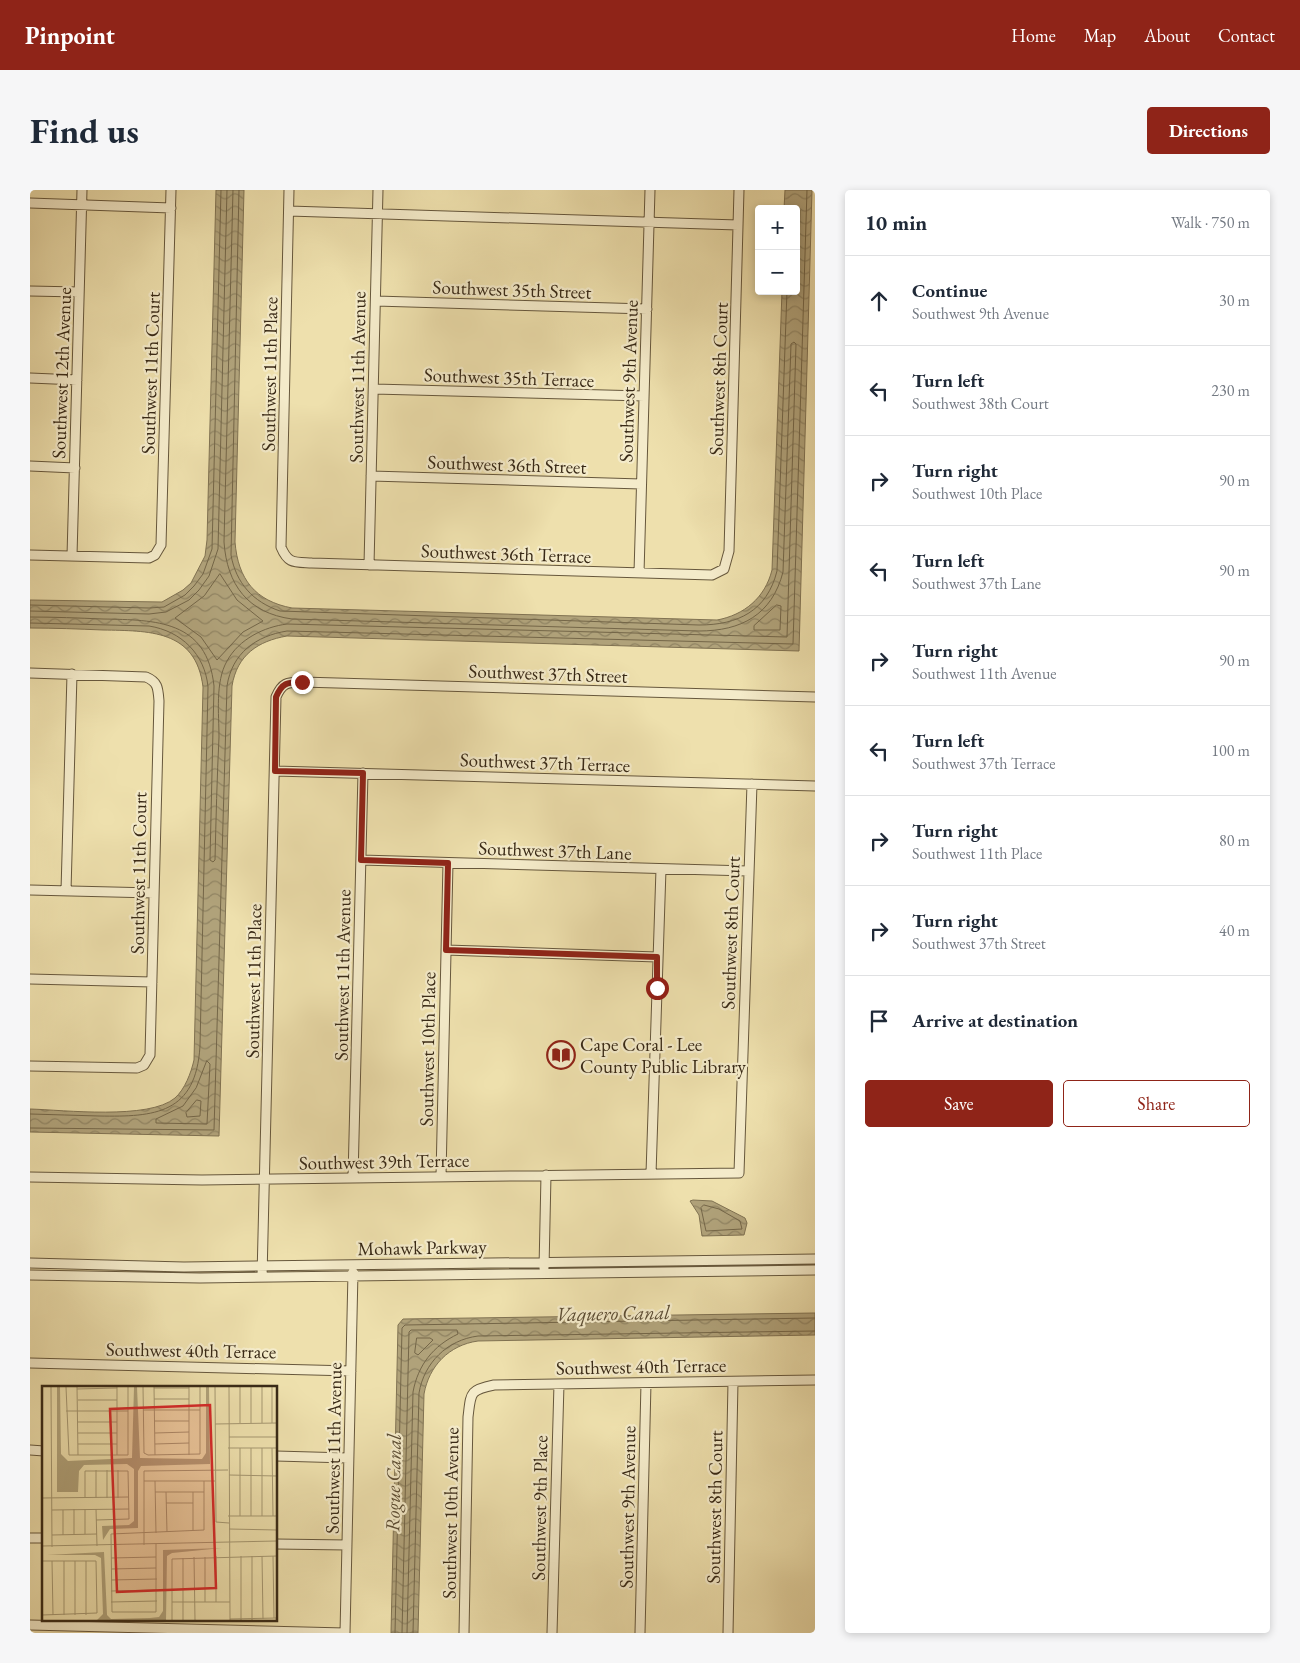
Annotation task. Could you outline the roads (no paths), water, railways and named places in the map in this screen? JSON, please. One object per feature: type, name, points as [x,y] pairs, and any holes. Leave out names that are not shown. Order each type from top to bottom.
[{"type":"street","name":"Southwest 12th Avenue","points":[[72,556],[82,190]]},
{"type":"street","name":"Southwest 11th Court","points":[[72,556],[149,558],[155,554],[161,545],[171,190]]},
{"type":"street","name":"Southwest 11th Place","points":[[286,558],[281,546],[289,190]]},
{"type":"street","name":"Southwest 11th Avenue","points":[[369,565],[378,190]]},
{"type":"street","name":"Southwest 9th Avenue","points":[[639,573],[650,190]]},
{"type":"street","name":"Southwest 8th Court","points":[[724,569],[729,550],[740,190]]},
{"type":"street","points":[[30,203],[171,208]]},
{"type":"street","points":[[289,211],[738,224]]},
{"type":"street","points":[[30,291],[79,292]]},
{"type":"street","name":"Southwest 35th Street","points":[[376,301],[647,309]]},
{"type":"street","points":[[30,378],[77,380]]},
{"type":"street","name":"Southwest 35th Terrace","points":[[374,389],[644,396]]},
{"type":"street","points":[[30,466],[75,468]]},
{"type":"street","name":"Southwest 36th Street","points":[[371,476],[642,484]]},
{"type":"street","points":[[30,555],[72,556]]},
{"type":"street","name":"Southwest 36th Terrace","points":[[286,558],[293,562],[712,575],[724,569]]},
{"type":"street","points":[[30,672],[72,674],[66,890]]},
{"type":"street","name":"Southwest 11th Court","points":[[30,1066],[130,1069],[144,1065],[150,1055],[158,687],[155,680],[146,676],[72,674]]},
{"type":"street","name":"Southwest 37th Street","points":[[281,686],[287,682],[302,682],[815,697]]},
{"type":"street","name":"Southwest 11th Place","points":[[262,1277],[276,697],[281,686]]},
{"type":"street","name":"Southwest 37th Terrace","points":[[275,771],[815,786]]},
{"type":"street","name":"Southwest 11th Avenue","points":[[353,1178],[363,773]]},
{"type":"street","name":"Southwest 8th Court","points":[[738,1173],[752,784]]},
{"type":"street","name":"Southwest 37th Lane","points":[[361,860],[748,871]]},
{"type":"street","name":"Southwest 10th Place","points":[[441,1176],[448,863]]},
{"type":"street","points":[[651,1174],[661,869]]},
{"type":"street","points":[[30,890],[154,893]]},
{"type":"street","points":[[446,950],[657,957]]},
{"type":"street","points":[[30,979],[152,982]]},
{"type":"street","name":"Southwest 39th Terrace","points":[[30,1177],[264,1179],[738,1173]]},
{"type":"street","points":[[544,1273],[546,1175]]},
{"type":"street","name":"Mohawk Parkway","points":[[30,1263],[184,1267],[815,1259]]},
{"type":"street","name":"Southwest 11th Avenue","points":[[345,1633],[353,1264]]},
{"type":"street","name":"Mohawk Parkway","points":[[30,1275],[164,1278],[815,1270]]},
{"type":"street","name":"Southwest 40th Terrace","points":[[30,1363],[351,1370]]},
{"type":"street","name":"Southwest 40th Terrace","points":[[471,1394],[476,1389],[494,1385],[815,1380]]},
{"type":"street","name":"Southwest 8th Court","points":[[728,1633],[733,1382]]},
{"type":"street","name":"Southwest 9th Avenue","points":[[640,1633],[646,1383]]},
{"type":"street","name":"Southwest 9th Place","points":[[552,1633],[559,1384]]},
{"type":"street","name":"Southwest 10th Avenue","points":[[464,1633],[468,1417],[471,1394]]},
{"type":"street","points":[[278,1456],[348,1458]]},
{"type":"street","points":[[278,1544],[347,1545]]},
{"type":"street","points":[[30,1625],[345,1633]]},
{"type":"water","points":[[216,190],[244,190],[235,542],[240,567],[258,594],[279,605],[292,608],[717,620],[736,614],[759,597],[769,580],[772,570],[782,295],[800,295],[800,205],[784,205],[785,190],[812,190],[799,651],[287,636],[267,642],[250,651],[239,666],[232,686],[219,1136],[30,1132],[30,1109],[106,1112],[146,1109],[163,1105],[175,1098],[182,1090],[189,1075],[194,1060],[203,687],[199,668],[191,654],[180,644],[167,637],[137,631],[30,628],[30,600],[162,602],[191,583],[205,556],[207,540]]},
{"type":"water","points":[[690,1201],[712,1201],[745,1218],[747,1223],[744,1235],[702,1236],[699,1215]]},
{"type":"water","points":[[815,1313],[815,1335],[478,1341],[468,1343],[449,1352],[430,1374],[424,1394],[418,1633],[391,1633],[398,1325],[403,1319]]},
{"type":"place","name":"Cape Coral - Lee County Public Library","points":[[561,1055]]},
{"type":"water label","name":"Vaquero Canal","points":[[613,1313]]},
{"type":"water label","name":"Rogue Canal","points":[[393,1483]]}]
